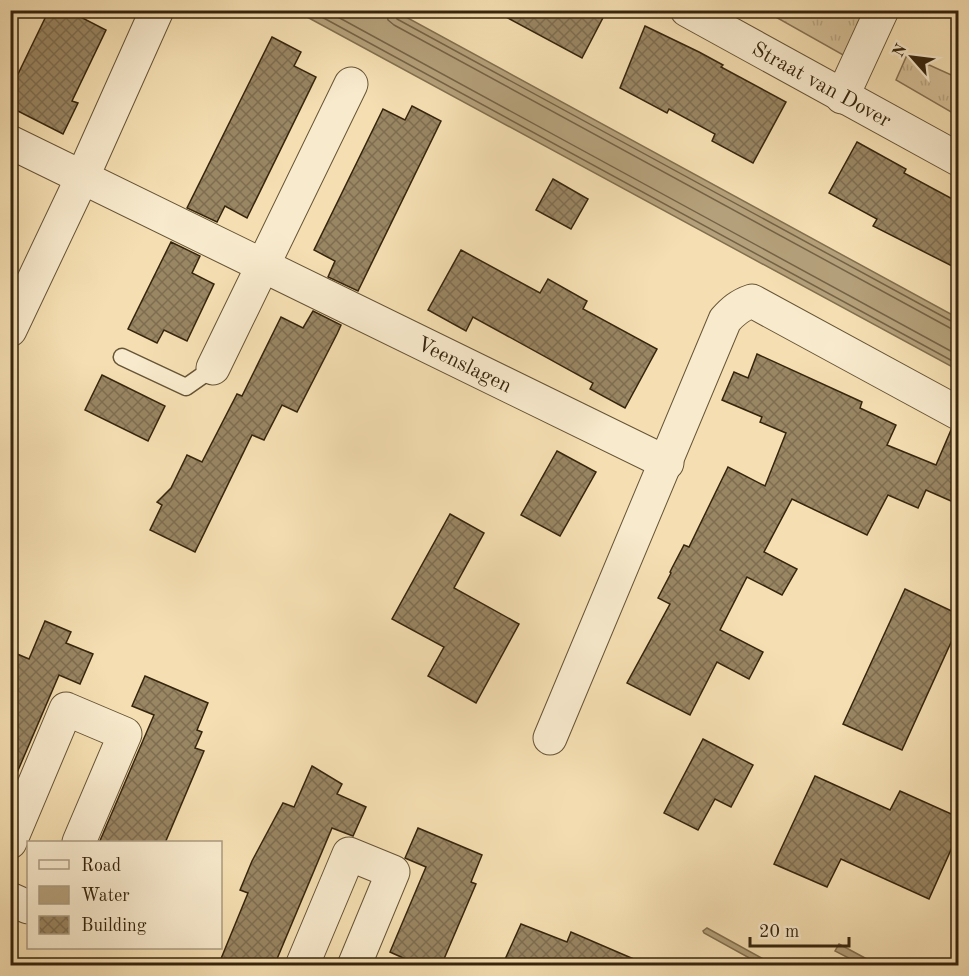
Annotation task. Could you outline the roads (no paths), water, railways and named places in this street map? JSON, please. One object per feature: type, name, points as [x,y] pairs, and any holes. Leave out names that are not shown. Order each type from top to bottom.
[{"type":"street","points":[[10,330],[82,178],[157,10]]},
{"type":"street","name":"Straat van Dover","points":[[687,10],[958,159]]},
{"type":"street","points":[[842,97],[882,10]]},
{"type":"street","points":[[213,368],[351,84]]},
{"type":"street","name":"Veenslagen","points":[[10,142],[667,463]]},
{"type":"street","points":[[550,738],[725,320],[742,304],[752,301],[958,413]]},
{"type":"street","points":[[10,842],[66,709],[125,734],[80,841]]},
{"type":"street","points":[[302,966],[349,854],[393,872],[354,966]]},
{"type":"lane","points":[[122,357],[186,387],[213,368]]},
{"type":"water","points":[[296,11],[395,11],[958,318],[958,370]]},
{"type":"water","points":[[707,928],[774,965],[762,965],[704,933],[703,931]]},
{"type":"water","points":[[839,944],[878,965],[862,965],[835,951]]}]
